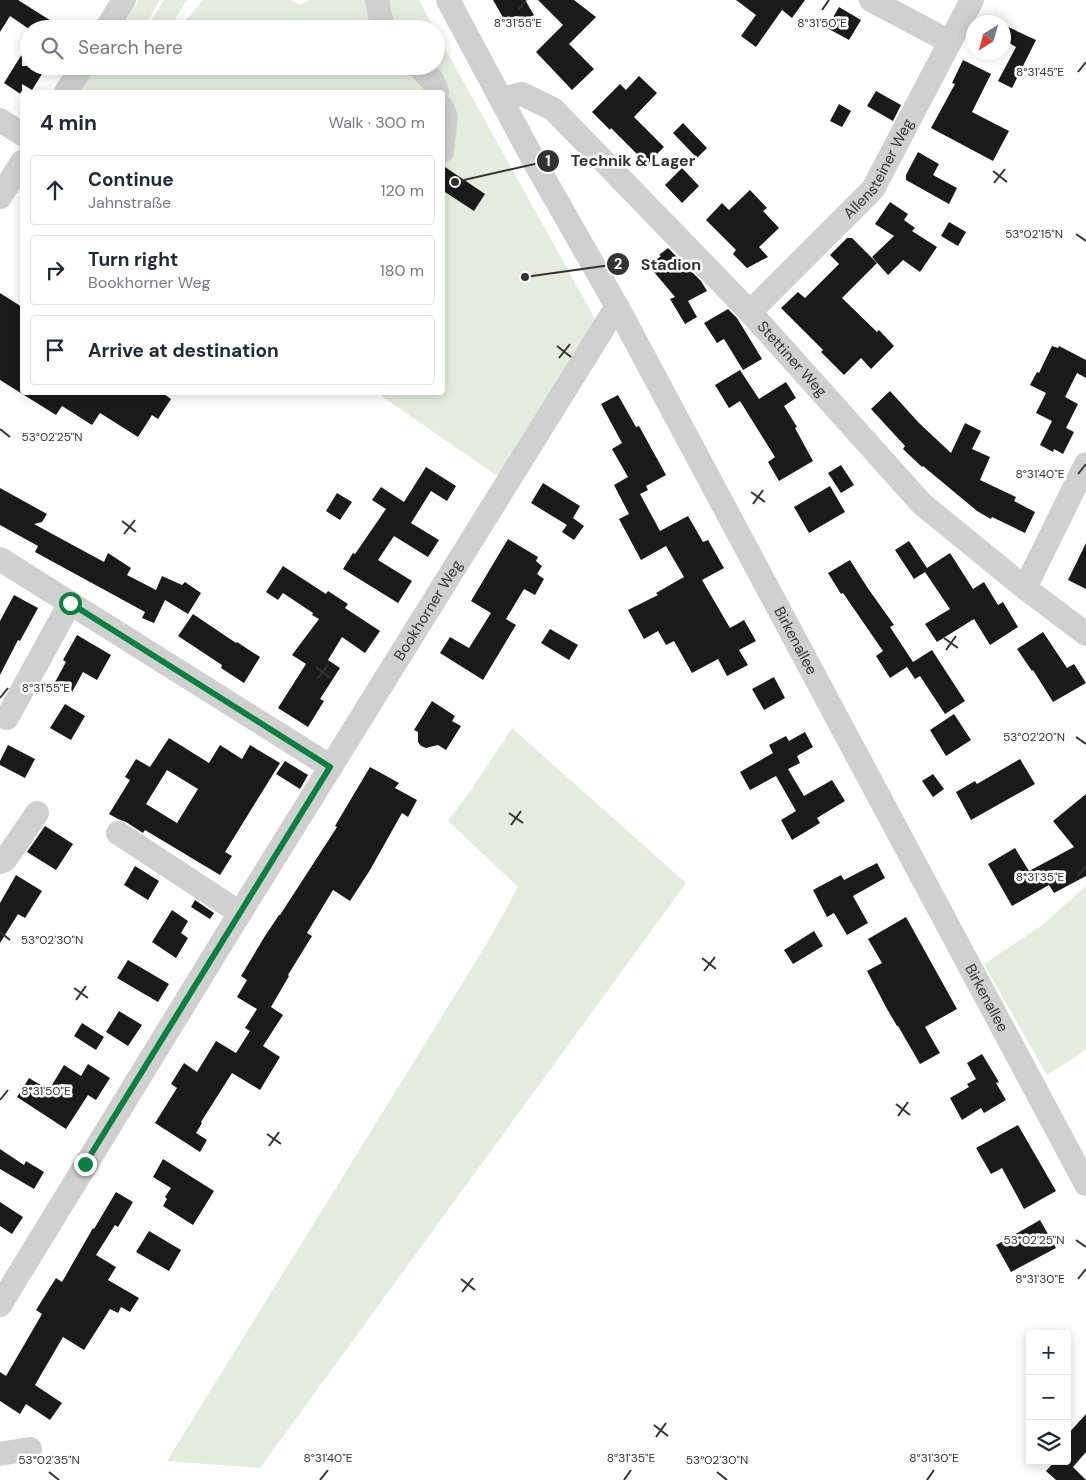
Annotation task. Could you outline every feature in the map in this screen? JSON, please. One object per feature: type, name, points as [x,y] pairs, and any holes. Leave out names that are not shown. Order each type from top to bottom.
[{"type":"street","points":[[112,20],[124,0]]},
{"type":"street","points":[[377,0],[381,20]]},
{"type":"street","name":"Birkenallee","points":[[448,0],[534,162],[619,310],[1086,1184]]},
{"type":"street","points":[[871,0],[950,42]]},
{"type":"street","name":"Allensteiner Weg","points":[[750,312],[872,189],[972,0]]},
{"type":"street","points":[[67,90],[77,75]]},
{"type":"street","points":[[427,75],[433,81],[436,90]]},
{"type":"street","name":"Stettiner Weg","points":[[501,99],[522,94],[553,108],[750,312],[922,504],[1024,588],[1086,634]]},
{"type":"street","points":[[0,120],[20,133]]},
{"type":"street","points":[[0,197],[20,165]]},
{"type":"street","name":"Bookhorner Weg","points":[[0,1304],[330,767],[612,314],[619,310]]},
{"type":"street","points":[[1024,588],[1086,464]]},
{"type":"street","points":[[0,558],[330,767]]},
{"type":"street","points":[[7,718],[70,603]]},
{"type":"street","points":[[0,862],[5,860],[36,813]]},
{"type":"street","points":[[118,833],[240,913]]},
{"type":"street","points":[[0,1454],[30,1449]]},
{"type":"shaded area","points":[[139,0],[160,0],[149,20],[126,20]]},
{"type":"shaded area","points":[[164,0],[187,0],[175,20],[151,20]]},
{"type":"shaded area","points":[[203,0],[290,0],[300,5],[310,0],[419,0],[429,20],[186,20]]},
{"type":"shaded area","points":[[445,48],[598,324],[503,480],[380,395],[445,395],[445,90],[80,90],[90,75],[445,75]]},
{"type":"shaded area","points":[[512,728],[686,883],[260,1468],[167,1461],[486,945],[518,887],[448,821]]},
{"type":"shaded area","points":[[1086,886],[1086,1049],[1047,1075],[984,964],[1041,926]]},
{"type":"building","points":[[0,0],[18,0],[50,20],[20,20],[20,23],[10,16],[0,32]]},
{"type":"building","points":[[493,0],[525,0],[534,15],[509,28]]},
{"type":"building","points":[[538,0],[574,0],[596,17],[569,44],[594,69],[572,90],[536,52],[563,25]]},
{"type":"building","points":[[736,0],[805,0],[792,18],[782,10],[756,47],[741,36],[756,15]]},
{"type":"building","points":[[839,7],[861,20],[849,40],[827,28]]},
{"type":"building","points":[[1011,28],[1036,40],[1012,88],[998,81],[1009,60],[1011,60],[1016,47],[1011,44]]},
{"type":"building","points":[[20,57],[20,75],[41,75],[32,90],[22,84],[20,94],[4,83]]},
{"type":"building","points":[[963,60],[991,74],[972,112],[1009,131],[993,161],[931,128],[955,84],[952,83]]},
{"type":"building","points":[[639,76],[657,93],[634,117],[664,147],[647,164],[592,112],[620,84],[626,90]]},
{"type":"building","points":[[876,91],[901,105],[893,121],[867,106]]},
{"type":"building","points":[[839,104],[851,111],[842,127],[830,121]]},
{"type":"building","points":[[683,123],[707,148],[697,158],[673,133]]},
{"type":"building","points":[[918,152],[939,164],[933,175],[957,188],[949,204],[906,180],[906,175]]},
{"type":"building","points":[[445,167],[485,194],[474,211],[445,192]]},
{"type":"building","points":[[682,168],[699,186],[682,203],[665,185]]},
{"type":"building","points":[[750,190],[767,208],[763,211],[779,228],[759,247],[768,257],[747,268],[733,254],[736,250],[706,220],[722,203],[729,210]]},
{"type":"building","points":[[890,202],[908,214],[904,220],[915,228],[912,231],[937,247],[920,272],[903,260],[888,275],[872,257],[894,236],[875,224]]},
{"type":"building","points":[[949,222],[966,232],[958,246],[941,236]]},
{"type":"building","points":[[847,238],[852,238],[877,263],[842,298],[877,332],[879,330],[894,346],[871,369],[861,358],[844,375],[821,352],[823,350],[781,308],[798,292],[805,298],[839,264],[830,255]]},
{"type":"building","points":[[668,248],[701,281],[707,291],[688,301],[697,317],[685,324],[670,299],[675,297],[649,266]]},
{"type":"building","points":[[0,293],[20,306],[20,392],[0,380]]},
{"type":"building","points":[[728,309],[737,318],[762,359],[743,370],[724,339],[717,343],[704,323]]},
{"type":"building","points":[[1052,346],[1058,348],[1059,346],[1086,360],[1086,378],[1077,373],[1065,397],[1078,404],[1066,428],[1074,432],[1063,454],[1054,449],[1053,452],[1040,445],[1052,421],[1036,413],[1046,393],[1030,385],[1037,372],[1039,373]]},
{"type":"building","points":[[740,370],[759,399],[786,382],[796,398],[784,406],[797,427],[795,428],[813,461],[779,481],[768,462],[775,457],[740,401],[729,408],[715,385]]},
{"type":"building","points":[[890,391],[919,423],[951,453],[965,423],[981,431],[972,449],[990,457],[980,480],[1016,497],[1014,501],[1035,512],[1025,533],[977,511],[922,467],[903,449],[905,446],[871,409]]},
{"type":"building","points":[[24,395],[165,395],[171,399],[158,419],[152,415],[138,437],[100,413],[92,425],[62,406],[56,415]]},
{"type":"building","points":[[618,395],[636,427],[639,426],[666,475],[646,486],[648,490],[640,494],[660,531],[688,516],[703,542],[708,540],[724,568],[702,580],[730,628],[744,620],[756,641],[739,650],[748,665],[727,676],[718,659],[692,673],[674,641],[666,645],[658,631],[644,639],[628,610],[658,595],[656,593],[684,577],[666,546],[641,560],[619,519],[629,514],[614,485],[628,477],[612,449],[622,443],[601,404]]},
{"type":"building","points":[[841,465],[854,485],[841,493],[828,473]]},
{"type":"building","points":[[426,467],[456,486],[447,501],[431,491],[411,523],[439,540],[428,557],[394,536],[378,560],[412,581],[398,603],[343,569],[386,509],[372,500],[381,487],[404,502]]},
{"type":"building","points":[[543,483],[580,506],[573,518],[584,526],[574,540],[562,532],[567,525],[531,503]]},
{"type":"building","points":[[830,486],[845,512],[809,533],[794,507]]},
{"type":"building","points":[[0,488],[47,514],[42,522],[34,524],[104,562],[108,553],[131,568],[127,575],[156,590],[162,576],[182,585],[185,582],[201,593],[188,614],[165,600],[154,623],[142,618],[145,612],[35,552],[38,546],[0,525]]},
{"type":"building","points":[[337,493],[352,502],[340,520],[326,511]]},
{"type":"building","points":[[508,539],[538,557],[536,561],[542,566],[537,574],[544,579],[535,595],[524,589],[506,619],[516,625],[483,680],[440,653],[450,637],[469,648],[491,613],[471,601]]},
{"type":"building","points":[[909,541],[927,568],[950,553],[973,589],[984,582],[998,605],[1003,602],[1018,627],[990,645],[974,619],[937,642],[925,624],[950,609],[925,572],[914,579],[895,550]]},
{"type":"building","points":[[1086,543],[1086,589],[1068,580]]},
{"type":"building","points":[[850,560],[894,625],[890,627],[913,662],[932,650],[965,701],[945,714],[920,676],[915,679],[907,667],[890,678],[876,656],[883,651],[828,573]]},
{"type":"building","points":[[283,566],[326,594],[328,591],[348,604],[345,608],[380,631],[365,653],[342,637],[328,660],[340,668],[320,699],[324,701],[308,727],[278,708],[306,664],[292,655],[319,619],[283,593],[278,600],[266,592]]},
{"type":"building","points":[[14,595],[38,608],[20,641],[18,640],[0,675],[0,621]]},
{"type":"building","points":[[193,614],[260,657],[244,683],[221,668],[222,665],[178,636]]},
{"type":"building","points":[[550,629],[578,645],[569,660],[541,643]]},
{"type":"building","points":[[1043,632],[1067,668],[1074,664],[1086,683],[1053,702],[1017,649]]},
{"type":"building","points":[[77,635],[111,655],[97,680],[83,672],[72,692],[55,682],[66,662],[63,660]]},
{"type":"building","points":[[774,677],[785,698],[764,710],[752,689]]},
{"type":"building","points":[[432,701],[455,716],[452,721],[461,726],[446,750],[438,745],[426,748],[421,746],[418,742],[418,732],[414,730]]},
{"type":"building","points":[[65,704],[85,716],[71,740],[50,728]]},
{"type":"building","points":[[954,714],[971,740],[946,756],[930,730]]},
{"type":"building","points":[[805,732],[813,747],[797,756],[800,763],[788,769],[804,796],[832,780],[845,801],[817,818],[820,823],[792,840],[781,820],[796,811],[776,776],[750,790],[740,772],[773,753],[769,745],[786,736],[789,741]]},
{"type":"building","points":[[169,738],[209,763],[220,745],[242,759],[250,745],[280,763],[225,852],[232,856],[220,875],[145,830],[143,833],[109,814],[130,780],[125,777],[136,759],[150,767]],"holes":[[[167,770],[198,789],[177,823],[146,804]]]},
{"type":"building","points":[[8,745],[35,759],[25,778],[0,765]]},
{"type":"building","points":[[1020,759],[1035,784],[971,820],[956,792],[975,781],[977,784]]},
{"type":"building","points":[[285,761],[308,775],[300,789],[276,774]]},
{"type":"building","points":[[370,767],[399,783],[395,788],[417,800],[408,817],[402,813],[350,901],[333,890],[307,933],[312,936],[271,1007],[283,1015],[263,1046],[280,1057],[260,1090],[232,1073],[196,1133],[207,1140],[200,1152],[155,1123],[177,1088],[171,1084],[184,1063],[197,1072],[216,1041],[236,1053],[250,1031],[245,1028],[257,1009],[237,997],[247,980],[241,976],[337,827],[335,826]]},
{"type":"building","points":[[933,774],[944,789],[933,797],[922,781]]},
{"type":"building","points":[[1086,794],[1086,876],[1054,893],[1049,885],[1012,906],[988,864],[1015,848],[1029,871],[1074,847],[1053,821]]},
{"type":"building","points":[[45,826],[73,844],[56,870],[27,852]]},
{"type":"building","points":[[877,863],[885,878],[853,896],[868,923],[847,935],[834,913],[827,917],[813,890],[841,875],[844,880]]},
{"type":"building","points":[[135,866],[159,881],[148,900],[124,885]]},
{"type":"building","points":[[16,875],[42,891],[25,918],[18,914],[0,943],[0,903]]},
{"type":"building","points":[[195,900],[214,913],[210,919],[191,907]]},
{"type":"building","points":[[172,910],[188,921],[181,933],[188,938],[176,958],[152,942]]},
{"type":"building","points":[[906,917],[957,1009],[925,1027],[940,1053],[920,1064],[867,971],[882,963],[868,939]]},
{"type":"building","points":[[814,931],[823,946],[793,964],[784,950]]},
{"type":"building","points":[[128,960],[169,984],[158,1002],[117,978]]},
{"type":"building","points":[[119,1011],[142,1025],[128,1046],[106,1032]]},
{"type":"building","points":[[82,1023],[104,1037],[96,1050],[74,1036]]},
{"type":"building","points":[[982,1054],[999,1082],[996,1083],[1006,1100],[984,1113],[981,1108],[962,1120],[950,1098],[969,1087],[967,1084],[976,1079],[967,1063]]},
{"type":"building","points":[[88,1064],[110,1078],[96,1100],[88,1095],[66,1129],[17,1097],[29,1078],[49,1090],[64,1065],[81,1076]]},
{"type":"building","points":[[1018,1125],[1056,1191],[1024,1209],[1002,1168],[991,1174],[976,1148]]},
{"type":"building","points":[[0,1149],[24,1165],[26,1161],[44,1172],[34,1189],[0,1169]]},
{"type":"building","points":[[163,1159],[214,1191],[193,1225],[163,1206],[167,1199],[165,1197],[171,1188],[153,1177]]},
{"type":"building","points":[[116,1192],[133,1202],[118,1227],[115,1225],[96,1255],[116,1267],[108,1280],[139,1298],[130,1312],[121,1307],[118,1313],[110,1309],[84,1350],[63,1337],[35,1385],[62,1403],[50,1420],[26,1404],[20,1414],[0,1401],[0,1372],[6,1376],[42,1314],[36,1310],[56,1278],[62,1282]]},
{"type":"building","points":[[0,1202],[23,1217],[12,1234],[0,1226]]},
{"type":"building","points":[[1040,1220],[1056,1248],[1011,1272],[996,1245]]},
{"type":"building","points":[[149,1231],[181,1250],[169,1271],[136,1252]]},
{"type":"building","points":[[1086,1414],[1086,1452],[1073,1467],[1086,1480],[1056,1480],[1046,1471],[1051,1465],[1071,1465],[1071,1431]]},
{"type":"place","name":"Technik & Lager","points":[[455,182]]},
{"type":"place","name":"Stadion","points":[[525,277]]},
{"type":"route","points":[[70,603],[330,767],[85,1164]]}]
